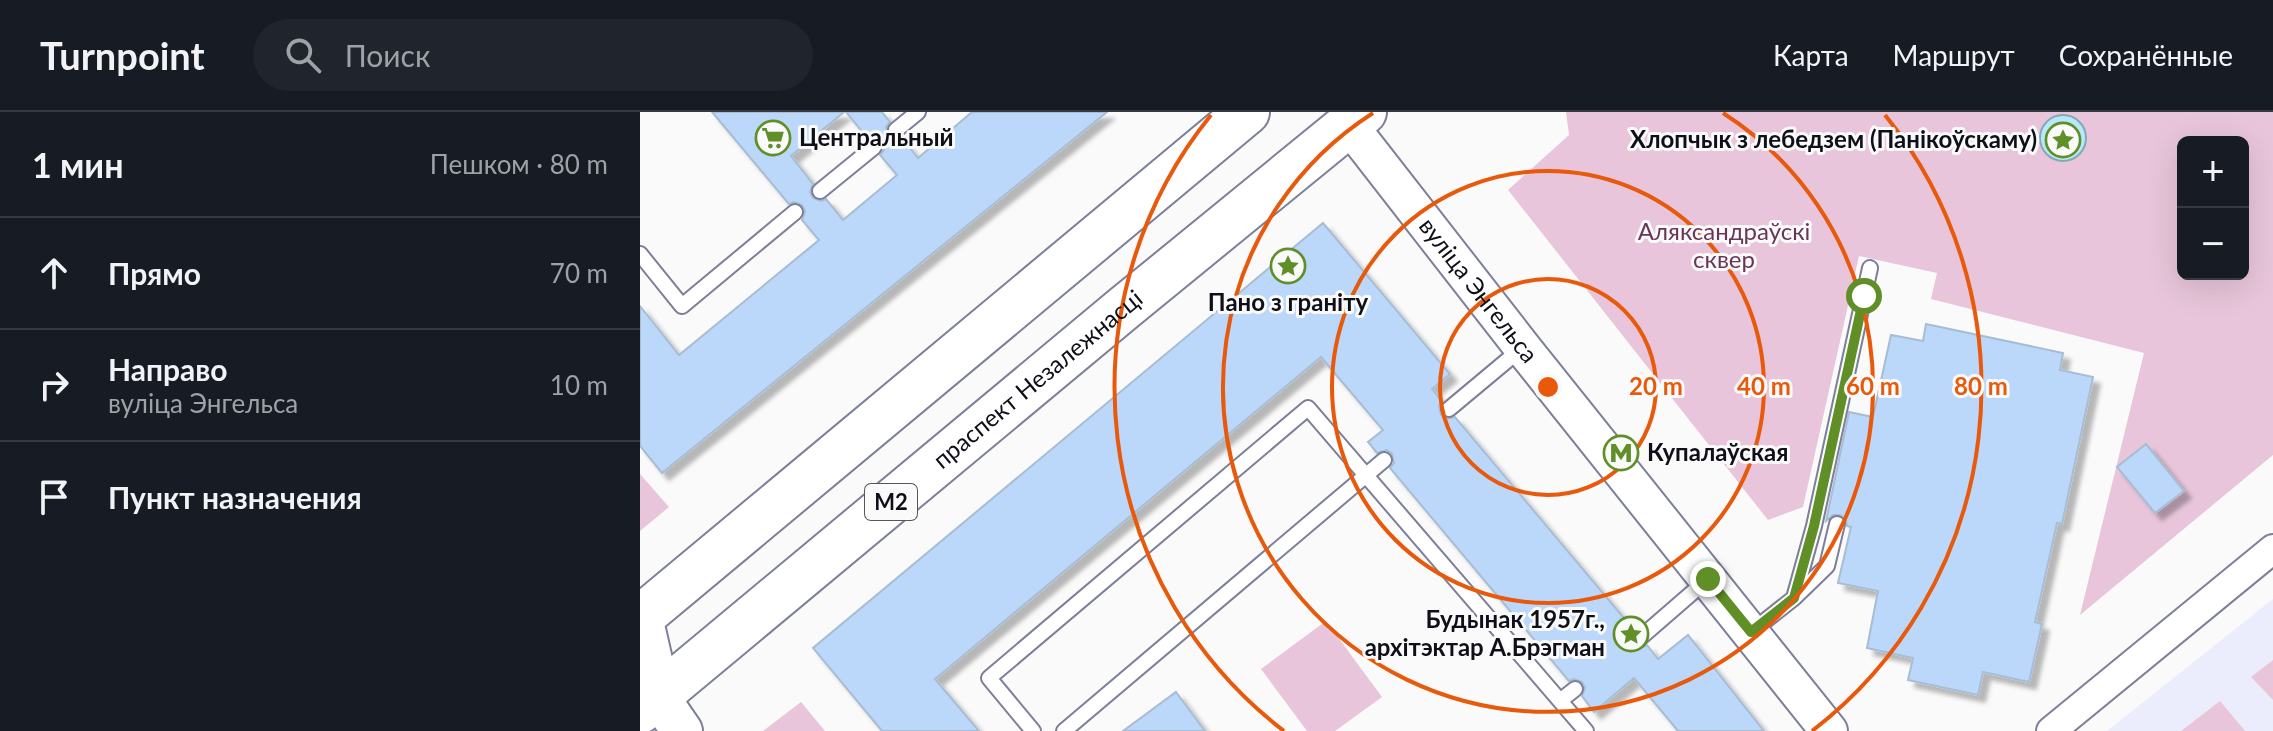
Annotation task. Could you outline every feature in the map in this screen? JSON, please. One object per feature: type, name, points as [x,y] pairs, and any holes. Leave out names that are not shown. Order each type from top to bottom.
[{"type":"main road","points":[[682,731],[646,696],[640,617],[1247,112]]},
{"type":"main road","name":"праспект Незалежнасці","points":[[646,696],[1124,308],[1351,116]]},
{"type":"street","name":"вуліца Энгельса","points":[[1351,116],[1522,347],[1829,731]]},
{"type":"street","points":[[2051,731],[2273,549]]},
{"type":"lane","points":[[896,130],[918,112]]},
{"type":"lane","points":[[820,191],[874,147]]},
{"type":"lane","points":[[640,254],[682,306],[795,212]]},
{"type":"lane","points":[[1794,598],[1814,526],[1870,268]]},
{"type":"lane","points":[[1449,409],[1522,347]]},
{"type":"lane","points":[[1033,731],[989,678],[1308,408],[1586,731]]},
{"type":"lane","points":[[1064,731],[1384,460]]},
{"type":"lane","points":[[1751,632],[1794,598],[1827,566],[1837,524]]},
{"type":"lane","points":[[1640,638],[1708,579]]},
{"type":"lane","points":[[1561,700],[1575,689]]},
{"type":"shaded area","points":[[2273,599],[2273,731],[2107,731]]},
{"type":"green space","name":"Аляксандраўскі сквер","points":[[1566,112],[2273,112],[2273,455],[2080,615],[2144,353],[1931,299],[1937,273],[1859,256],[1803,507],[1768,520],[1508,190],[1569,135]]},
{"type":"green space","points":[[640,474],[669,507],[640,531]]},
{"type":"green space","points":[[1326,621],[1382,697],[1335,731],[1307,731],[1261,669]]},
{"type":"green space","points":[[2273,660],[2273,700],[2251,677]]},
{"type":"green space","points":[[2220,701],[2245,731],[2181,731]]},
{"type":"green space","points":[[801,702],[825,731],[763,731]]},
{"type":"water","points":[[2063,115],[2079,122],[2086,138],[2079,154],[2063,161],[2047,154],[2040,138],[2047,122]]},
{"type":"building","points":[[712,112],[844,112],[791,156],[813,184],[810,192],[813,198],[826,199],[843,220],[897,175],[880,155],[884,150],[882,141],[877,137],[868,139],[846,112],[882,112],[890,122],[886,127],[888,136],[893,140],[902,138],[918,158],[972,112],[1107,112],[662,473],[640,446],[640,306],[679,355],[819,240],[802,220],[805,211],[802,205],[789,204]]},
{"type":"building","points":[[1323,223],[1450,374],[1432,389],[1442,401],[1439,406],[1441,415],[1446,419],[1455,417],[1634,630],[1630,639],[1633,645],[1641,648],[1647,645],[1658,659],[1688,635],[1764,731],[1678,731],[1634,678],[1594,712],[1582,696],[1585,688],[1582,682],[1569,681],[1390,468],[1394,463],[1392,454],[1387,450],[1377,453],[1368,442],[1383,430],[1321,357],[935,679],[979,731],[882,731],[813,648]]},
{"type":"building","points":[[1926,324],[2063,353],[2060,370],[2093,377],[2062,524],[2057,523],[2035,622],[2042,624],[2029,682],[1983,672],[1978,695],[1908,680],[1913,658],[1867,648],[1878,591],[1838,583],[1851,527],[1840,515],[1833,515],[1826,521],[1849,412],[1873,417],[1891,335],[1923,341]]},
{"type":"building","points":[[2146,444],[2184,491],[2155,513],[2117,467]]},
{"type":"building","points":[[1176,692],[1205,731],[1123,731]]},
{"type":"place","name":"Центральный","points":[[773,138]]},
{"type":"place","name":"Хлопчык з лебедзем (Панікоўскаму)","points":[[2063,140]]},
{"type":"place","name":"Пано з граніту","points":[[1288,266]]},
{"type":"place","name":"Купалаўская","points":[[1621,453]]},
{"type":"place","name":"Будынак 1957г., архітэктар А.Брэгман","points":[[1631,634]]},
{"type":"route","points":[[1708,579],[1751,632],[1794,598],[1814,526],[1864,296]]}]
